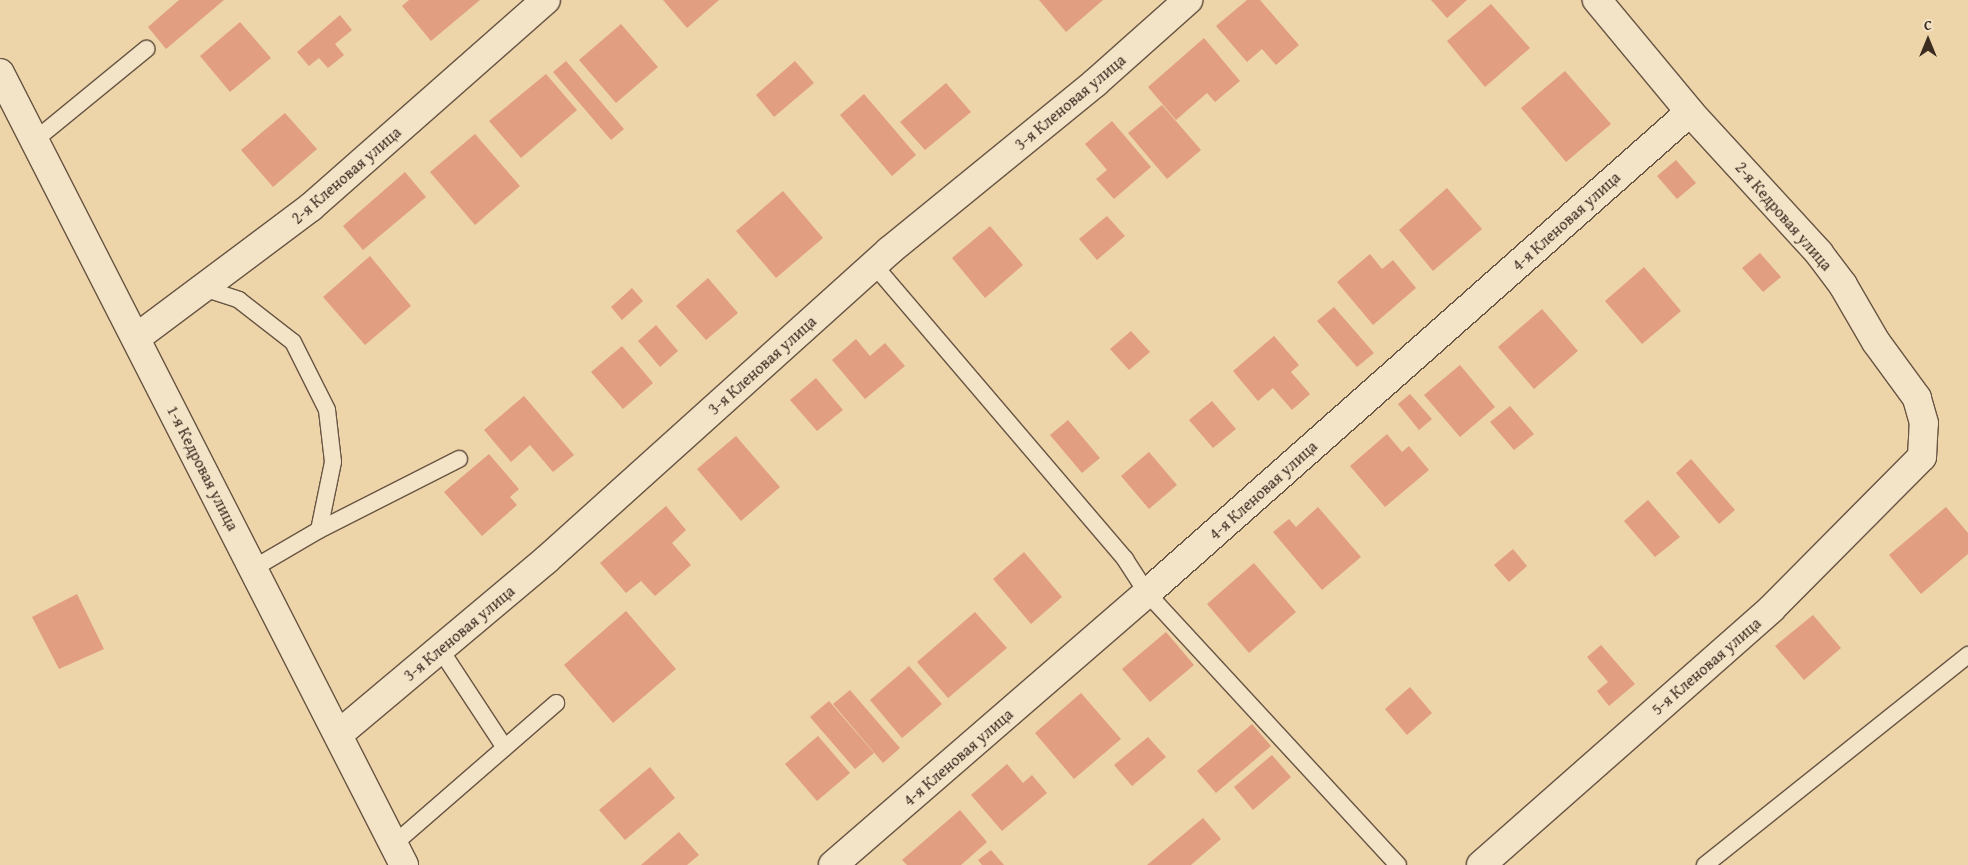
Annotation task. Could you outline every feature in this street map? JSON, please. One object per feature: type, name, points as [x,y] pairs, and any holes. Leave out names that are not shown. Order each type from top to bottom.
[{"type":"street","name":"2-я Кленовая улица","points":[[136,338],[311,207],[546,0]]},
{"type":"street","name":"3-я Кленовая улица","points":[[340,733],[553,553],[874,265],[1095,83],[1188,0]]},
{"type":"street","name":"2-я Кедровая улица","points":[[1598,0],[1690,112],[1791,221],[1843,285],[1876,342],[1917,398],[1924,423],[1922,457]]},
{"type":"street","name":"1-я Кедровая улица","points":[[0,73],[340,733],[399,855]]},
{"type":"street","name":"4-я Кленовая улица","points":[[833,865],[1147,593],[1690,112]]},
{"type":"street","name":"5-я Кленовая улица","points":[[1481,865],[1771,609],[1922,457]]},
{"type":"lane","points":[[35,140],[146,49]]},
{"type":"lane","points":[[874,265],[1125,559],[1147,593],[1398,865]]},
{"type":"lane","points":[[203,288],[239,300],[293,342],[327,410],[333,462],[319,530]]},
{"type":"lane","points":[[254,568],[319,530],[459,459]]},
{"type":"lane","points":[[440,649],[505,748]]},
{"type":"lane","points":[[1705,865],[1968,655]]},
{"type":"lane","points":[[399,855],[505,748],[556,703]]},
{"type":"building","points":[[179,0],[224,0],[166,49],[148,27]]},
{"type":"building","points":[[409,0],[480,0],[431,41],[402,6]]},
{"type":"building","points":[[663,0],[719,0],[687,28]]},
{"type":"building","points":[[1039,0],[1103,0],[1066,32]]},
{"type":"building","points":[[1247,0],[1260,0],[1299,45],[1276,65],[1262,49],[1247,62],[1216,26]]},
{"type":"building","points":[[1431,0],[1467,0],[1447,18]]},
{"type":"building","points":[[1491,4],[1530,48],[1485,87],[1447,41]]},
{"type":"building","points":[[340,15],[352,30],[335,44],[344,55],[328,68],[319,58],[309,66],[297,52]]},
{"type":"building","points":[[240,22],[271,58],[230,92],[200,56]]},
{"type":"building","points":[[621,24],[658,67],[616,103],[579,60]]},
{"type":"building","points":[[1204,38],[1240,81],[1215,102],[1207,93],[1176,120],[1148,87]]},
{"type":"building","points":[[566,61],[624,129],[611,140],[553,72]]},
{"type":"building","points":[[795,61],[814,83],[774,117],[756,95]]},
{"type":"building","points":[[1565,71],[1611,124],[1566,162],[1521,108]]},
{"type":"building","points":[[546,74],[577,110],[521,158],[489,121]]},
{"type":"building","points":[[946,83],[971,112],[925,150],[900,122]]},
{"type":"building","points":[[864,94],[916,155],[892,176],[840,115]]},
{"type":"building","points":[[1162,105],[1201,150],[1167,179],[1128,133]]},
{"type":"building","points":[[285,113],[317,149],[273,187],[241,150]]},
{"type":"building","points":[[1112,121],[1151,167],[1114,199],[1096,179],[1107,170],[1085,144]]},
{"type":"building","points":[[475,134],[520,186],[475,225],[430,172]]},
{"type":"building","points":[[1676,160],[1696,183],[1677,199],[1657,176]]},
{"type":"building","points":[[405,172],[426,197],[363,250],[343,226]]},
{"type":"building","points":[[1447,188],[1482,229],[1433,271],[1399,230]]},
{"type":"building","points":[[783,191],[823,238],[776,278],[736,231]]},
{"type":"building","points":[[1107,216],[1125,236],[1097,260],[1079,239]]},
{"type":"building","points":[[990,226],[1023,265],[985,298],[952,258]]},
{"type":"building","points":[[1760,253],[1781,277],[1763,292],[1742,268]]},
{"type":"building","points":[[1370,254],[1382,269],[1393,260],[1416,288],[1373,325],[1337,282]]},
{"type":"building","points":[[370,256],[411,306],[365,345],[323,297]]},
{"type":"building","points":[[1644,267],[1681,311],[1642,344],[1605,301]]},
{"type":"building","points":[[708,278],[738,313],[706,340],[676,306]]},
{"type":"building","points":[[632,288],[643,301],[622,320],[611,307]]},
{"type":"building","points":[[1334,307],[1374,353],[1357,367],[1317,321]]},
{"type":"building","points":[[1542,309],[1578,351],[1534,389],[1498,347]]},
{"type":"building","points":[[656,325],[678,351],[660,367],[638,341]]},
{"type":"building","points":[[1131,331],[1150,352],[1129,370],[1110,349]]},
{"type":"building","points":[[1274,336],[1299,365],[1291,372],[1310,394],[1292,410],[1273,388],[1258,401],[1233,371]]},
{"type":"building","points":[[856,339],[870,356],[885,343],[905,366],[865,399],[832,360]]},
{"type":"building","points":[[622,346],[653,383],[623,409],[591,372]]},
{"type":"building","points":[[1460,365],[1495,407],[1460,437],[1424,395]]},
{"type":"building","points":[[816,378],[843,410],[817,431],[790,400]]},
{"type":"building","points":[[1410,394],[1432,419],[1419,430],[1398,404]]},
{"type":"building","points":[[524,396],[574,455],[553,472],[530,445],[511,462],[484,430]]},
{"type":"building","points":[[1212,401],[1236,429],[1213,448],[1189,420]]},
{"type":"building","points":[[1510,406],[1534,434],[1514,450],[1490,422]]},
{"type":"building","points":[[1068,420],[1100,458],[1082,473],[1050,435]]},
{"type":"building","points":[[1387,434],[1402,452],[1409,446],[1429,470],[1385,507],[1350,466]]},
{"type":"building","points":[[736,436],[780,487],[741,521],[697,469]]},
{"type":"building","points":[[1149,452],[1177,485],[1149,509],[1121,476]]},
{"type":"building","points":[[489,454],[519,489],[510,497],[517,505],[482,536],[444,492]]},
{"type":"building","points":[[1691,459],[1735,510],[1719,524],[1676,473]]},
{"type":"building","points":[[1648,500],[1680,537],[1655,557],[1624,521]]},
{"type":"building","points":[[666,506],[686,530],[672,543],[691,565],[655,596],[641,581],[626,593],[600,563]]},
{"type":"building","points":[[1318,507],[1361,557],[1322,590],[1273,532],[1289,519],[1296,527]]},
{"type":"building","points":[[1946,507],[1968,533],[1968,554],[1921,594],[1889,555]]},
{"type":"building","points":[[1513,549],[1527,566],[1509,582],[1494,565]]},
{"type":"building","points":[[1024,552],[1062,597],[1031,624],[993,579]]},
{"type":"building","points":[[1254,563],[1296,612],[1249,653],[1207,604]]},
{"type":"building","points":[[77,594],[104,649],[59,669],[32,617]]},
{"type":"building","points":[[626,611],[676,669],[613,723],[564,665]]},
{"type":"building","points":[[975,612],[1007,648],[948,698],[917,662]]},
{"type":"building","points":[[1813,615],[1841,648],[1804,680],[1775,646]]},
{"type":"building","points":[[1166,632],[1194,665],[1150,702],[1122,669]]},
{"type":"building","points":[[1601,645],[1635,684],[1609,706],[1597,691],[1608,682],[1587,657]]},
{"type":"building","points":[[909,666],[942,704],[902,738],[870,700]]},
{"type":"building","points":[[1410,687],[1432,713],[1407,735],[1385,709]]},
{"type":"building","points":[[850,690],[900,748],[883,763],[833,704]]},
{"type":"building","points":[[1081,693],[1121,739],[1074,779],[1035,733]]},
{"type":"building","points":[[829,701],[874,753],[855,769],[810,717]]},
{"type":"building","points":[[1252,724],[1271,746],[1216,793],[1197,771]]},
{"type":"building","points":[[818,736],[850,773],[817,801],[785,764]]},
{"type":"building","points":[[1148,737],[1166,757],[1132,786],[1114,765]]},
{"type":"building","points":[[1272,755],[1291,777],[1253,810],[1234,787]]},
{"type":"building","points":[[1007,764],[1023,783],[1032,775],[1047,793],[1002,831],[971,795]]},
{"type":"building","points":[[650,767],[675,798],[625,840],[599,810]]},
{"type":"building","points":[[960,810],[987,842],[961,865],[907,865],[902,860]]},
{"type":"building","points":[[1203,818],[1221,839],[1191,865],[1147,865]]},
{"type":"building","points":[[679,832],[699,855],[687,865],[641,865]]},
{"type":"building","points":[[991,850],[1004,865],[982,865],[978,860]]}]
